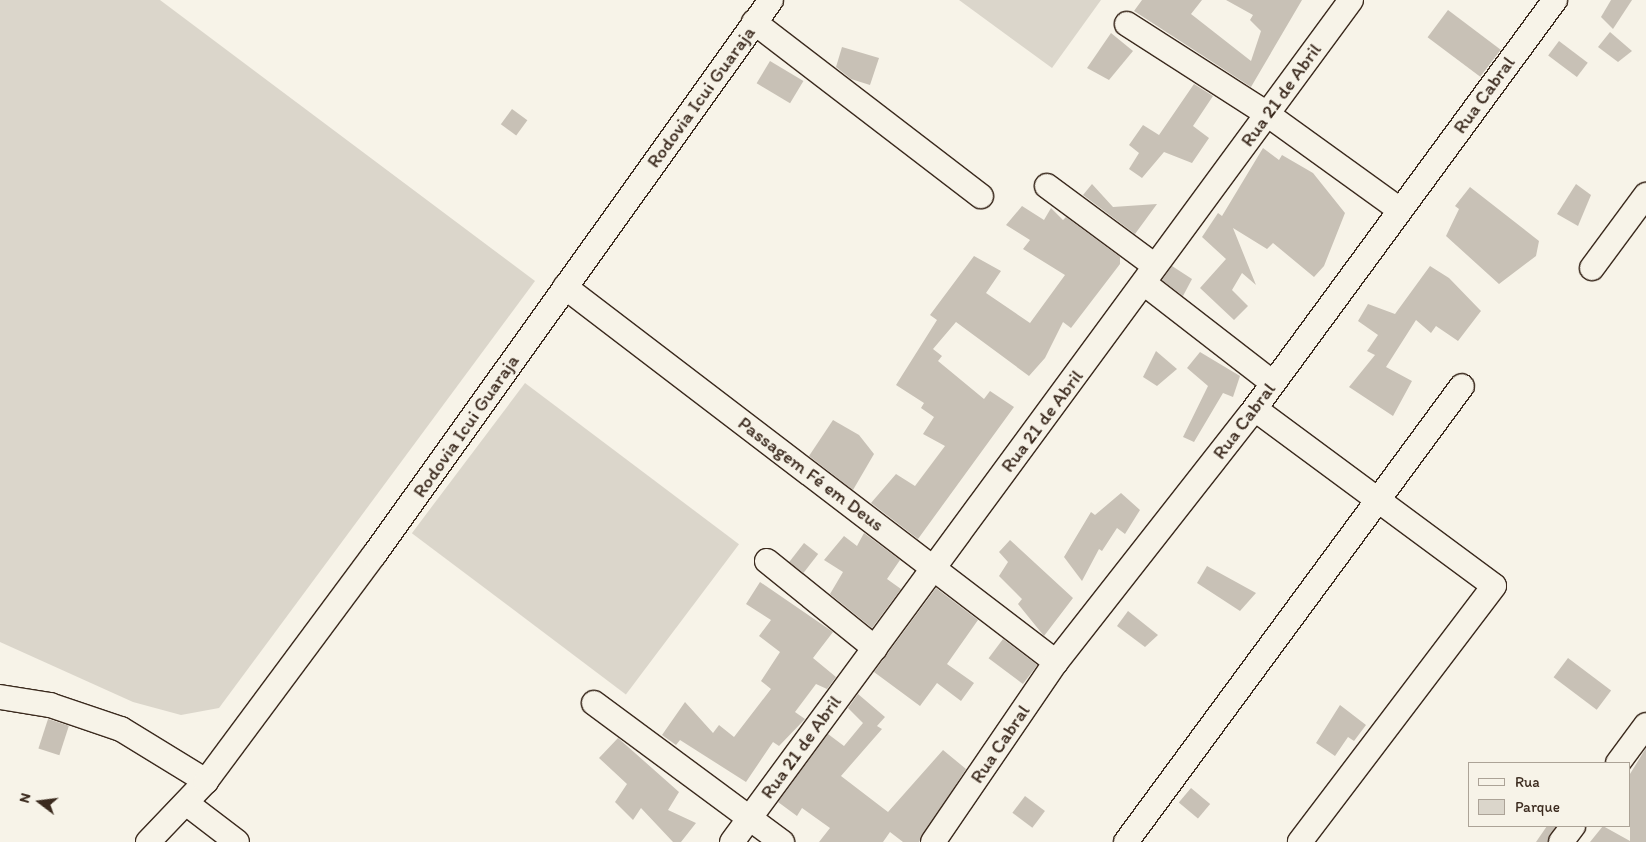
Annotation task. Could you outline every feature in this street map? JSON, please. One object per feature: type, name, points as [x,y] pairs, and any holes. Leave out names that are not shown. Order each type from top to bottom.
[{"type":"street","name":"Rodovia Icui Guaraja","points":[[148,842],[206,781],[770,0]]},
{"type":"street","name":"Rua 21 de Abril","points":[[732,842],[1351,0]]},
{"type":"street","name":"Rua Cabral","points":[[933,842],[1056,662],[1255,409],[1554,0]]},
{"type":"street","points":[[754,22],[981,196]]},
{"type":"street","points":[[1128,24],[1267,114],[1400,210]]},
{"type":"street","points":[[1047,186],[1150,274],[1273,384]]},
{"type":"street","points":[[1592,268],[1646,195]]},
{"type":"street","name":"Passagem Fé em Deus","points":[[565,286],[1056,662]]},
{"type":"street","points":[[1126,842],[1375,501],[1462,386]]},
{"type":"street","points":[[1255,409],[1375,501],[1494,586],[1300,842]]},
{"type":"street","points":[[767,561],[875,648]]},
{"type":"street","points":[[0,697],[50,706],[121,730],[206,781]]},
{"type":"street","points":[[594,703],[782,842]]},
{"type":"street","points":[[1619,762],[1646,725]]},
{"type":"street","points":[[186,803],[237,842]]},
{"type":"street","points":[[1561,842],[1572,827]]},
{"type":"green space","points":[[0,0],[160,0],[535,281],[219,708],[181,715],[133,702],[0,642]]},
{"type":"green space","points":[[959,0],[1101,0],[1052,68]]},
{"type":"green space","points":[[525,383],[739,544],[626,694],[412,533]]},
{"type":"building","points":[[1142,0],[1202,0],[1191,14],[1251,61],[1261,31],[1250,20],[1253,15],[1226,0],[1302,0],[1251,87],[1134,11]]},
{"type":"building","points":[[1611,0],[1632,0],[1613,29],[1601,17]]},
{"type":"building","points":[[1448,10],[1501,50],[1480,77],[1428,37]]},
{"type":"building","points":[[1610,32],[1632,51],[1618,62],[1598,47]]},
{"type":"building","points":[[1111,33],[1133,51],[1109,80],[1087,68]]},
{"type":"building","points":[[1559,41],[1588,63],[1577,77],[1548,55]]},
{"type":"building","points":[[842,47],[879,58],[870,85],[851,79],[836,67]]},
{"type":"building","points":[[770,61],[803,81],[790,103],[757,83]]},
{"type":"building","points":[[1194,84],[1213,96],[1193,126],[1209,138],[1192,163],[1164,152],[1142,178],[1129,169],[1139,153],[1129,145],[1143,125],[1159,135]]},
{"type":"building","points":[[512,109],[527,120],[516,136],[501,124]]},
{"type":"building","points":[[1263,148],[1279,160],[1282,155],[1313,173],[1345,213],[1324,266],[1314,277],[1273,243],[1267,249],[1233,228],[1256,285],[1242,273],[1232,290],[1248,306],[1234,320],[1200,288],[1226,259],[1202,237],[1218,213],[1222,216]]},
{"type":"building","points":[[1092,184],[1113,207],[1157,204],[1135,234],[1083,195]]},
{"type":"building","points":[[1576,184],[1591,195],[1578,226],[1557,214]]},
{"type":"building","points":[[1470,187],[1539,241],[1536,256],[1499,284],[1446,236],[1459,209],[1455,206]]},
{"type":"building","points":[[1022,206],[1044,220],[1051,208],[1063,220],[1066,217],[1120,257],[1120,264],[1071,328],[1063,322],[1045,358],[1029,376],[956,322],[933,349],[942,356],[938,361],[984,399],[990,391],[1014,407],[918,539],[871,503],[896,474],[915,486],[945,446],[923,434],[934,417],[921,408],[924,403],[896,385],[937,320],[930,315],[974,256],[1001,271],[986,293],[1030,323],[1065,275],[1023,249],[1030,240],[1006,225]]},
{"type":"building","points":[[1172,266],[1192,279],[1183,296],[1162,280]]},
{"type":"building","points":[[1430,266],[1449,278],[1481,311],[1458,341],[1436,326],[1431,333],[1416,320],[1386,367],[1412,381],[1393,416],[1349,387],[1375,355],[1367,351],[1378,335],[1358,321],[1368,304],[1395,314]]},
{"type":"building","points":[[1156,351],[1177,369],[1157,386],[1143,377]]},
{"type":"building","points":[[1200,352],[1240,376],[1233,397],[1223,393],[1194,442],[1183,437],[1208,386],[1187,368]]},
{"type":"building","points":[[833,420],[859,435],[874,454],[853,490],[809,456]]},
{"type":"building","points":[[1121,493],[1140,510],[1125,534],[1117,528],[1102,551],[1099,549],[1082,581],[1064,557],[1091,512],[1095,515]]},
{"type":"building","points":[[864,533],[900,560],[887,579],[901,589],[872,628],[830,594],[843,572],[824,560],[844,536],[857,546]]},
{"type":"building","points":[[1010,540],[1073,598],[1044,636],[1018,604],[1022,599],[999,576],[1008,562],[999,552]]},
{"type":"building","points":[[804,543],[818,554],[803,573],[789,562]]},
{"type":"building","points":[[1207,566],[1256,593],[1240,611],[1197,583]]},
{"type":"building","points":[[760,582],[833,632],[813,658],[836,677],[827,689],[816,684],[795,712],[805,719],[779,746],[773,742],[746,782],[680,740],[676,745],[662,735],[685,702],[713,733],[719,725],[734,737],[771,689],[761,681],[780,652],[759,636],[771,620],[746,604]]},
{"type":"building","points":[[936,588],[978,620],[947,664],[974,683],[961,701],[937,683],[920,706],[874,672]]},
{"type":"building","points":[[1128,611],[1158,635],[1145,647],[1117,626]]},
{"type":"building","points":[[1003,639],[1037,665],[1023,684],[989,658]]},
{"type":"building","points":[[1568,658],[1611,690],[1597,710],[1554,677]]},
{"type":"building","points":[[858,694],[885,717],[877,726],[882,729],[841,776],[888,812],[943,750],[966,769],[919,842],[903,842],[890,832],[883,842],[819,842],[830,828],[802,808],[797,816],[778,802],[828,734],[844,746],[863,723],[848,708]]},
{"type":"building","points":[[1340,705],[1366,725],[1354,741],[1348,737],[1335,756],[1316,743]]},
{"type":"building","points":[[48,719],[69,726],[59,755],[38,748]]},
{"type":"building","points":[[618,738],[679,792],[668,810],[696,823],[681,842],[673,842],[641,808],[633,820],[615,802],[627,784],[599,758]]},
{"type":"building","points":[[1646,748],[1646,842],[1590,842],[1602,827],[1630,841],[1631,772]]},
{"type":"building","points":[[1191,788],[1210,804],[1198,819],[1179,803]]},
{"type":"building","points":[[1025,796],[1045,811],[1032,828],[1012,813]]},
{"type":"building","points":[[1546,827],[1556,827],[1548,842],[1536,842]]}]
